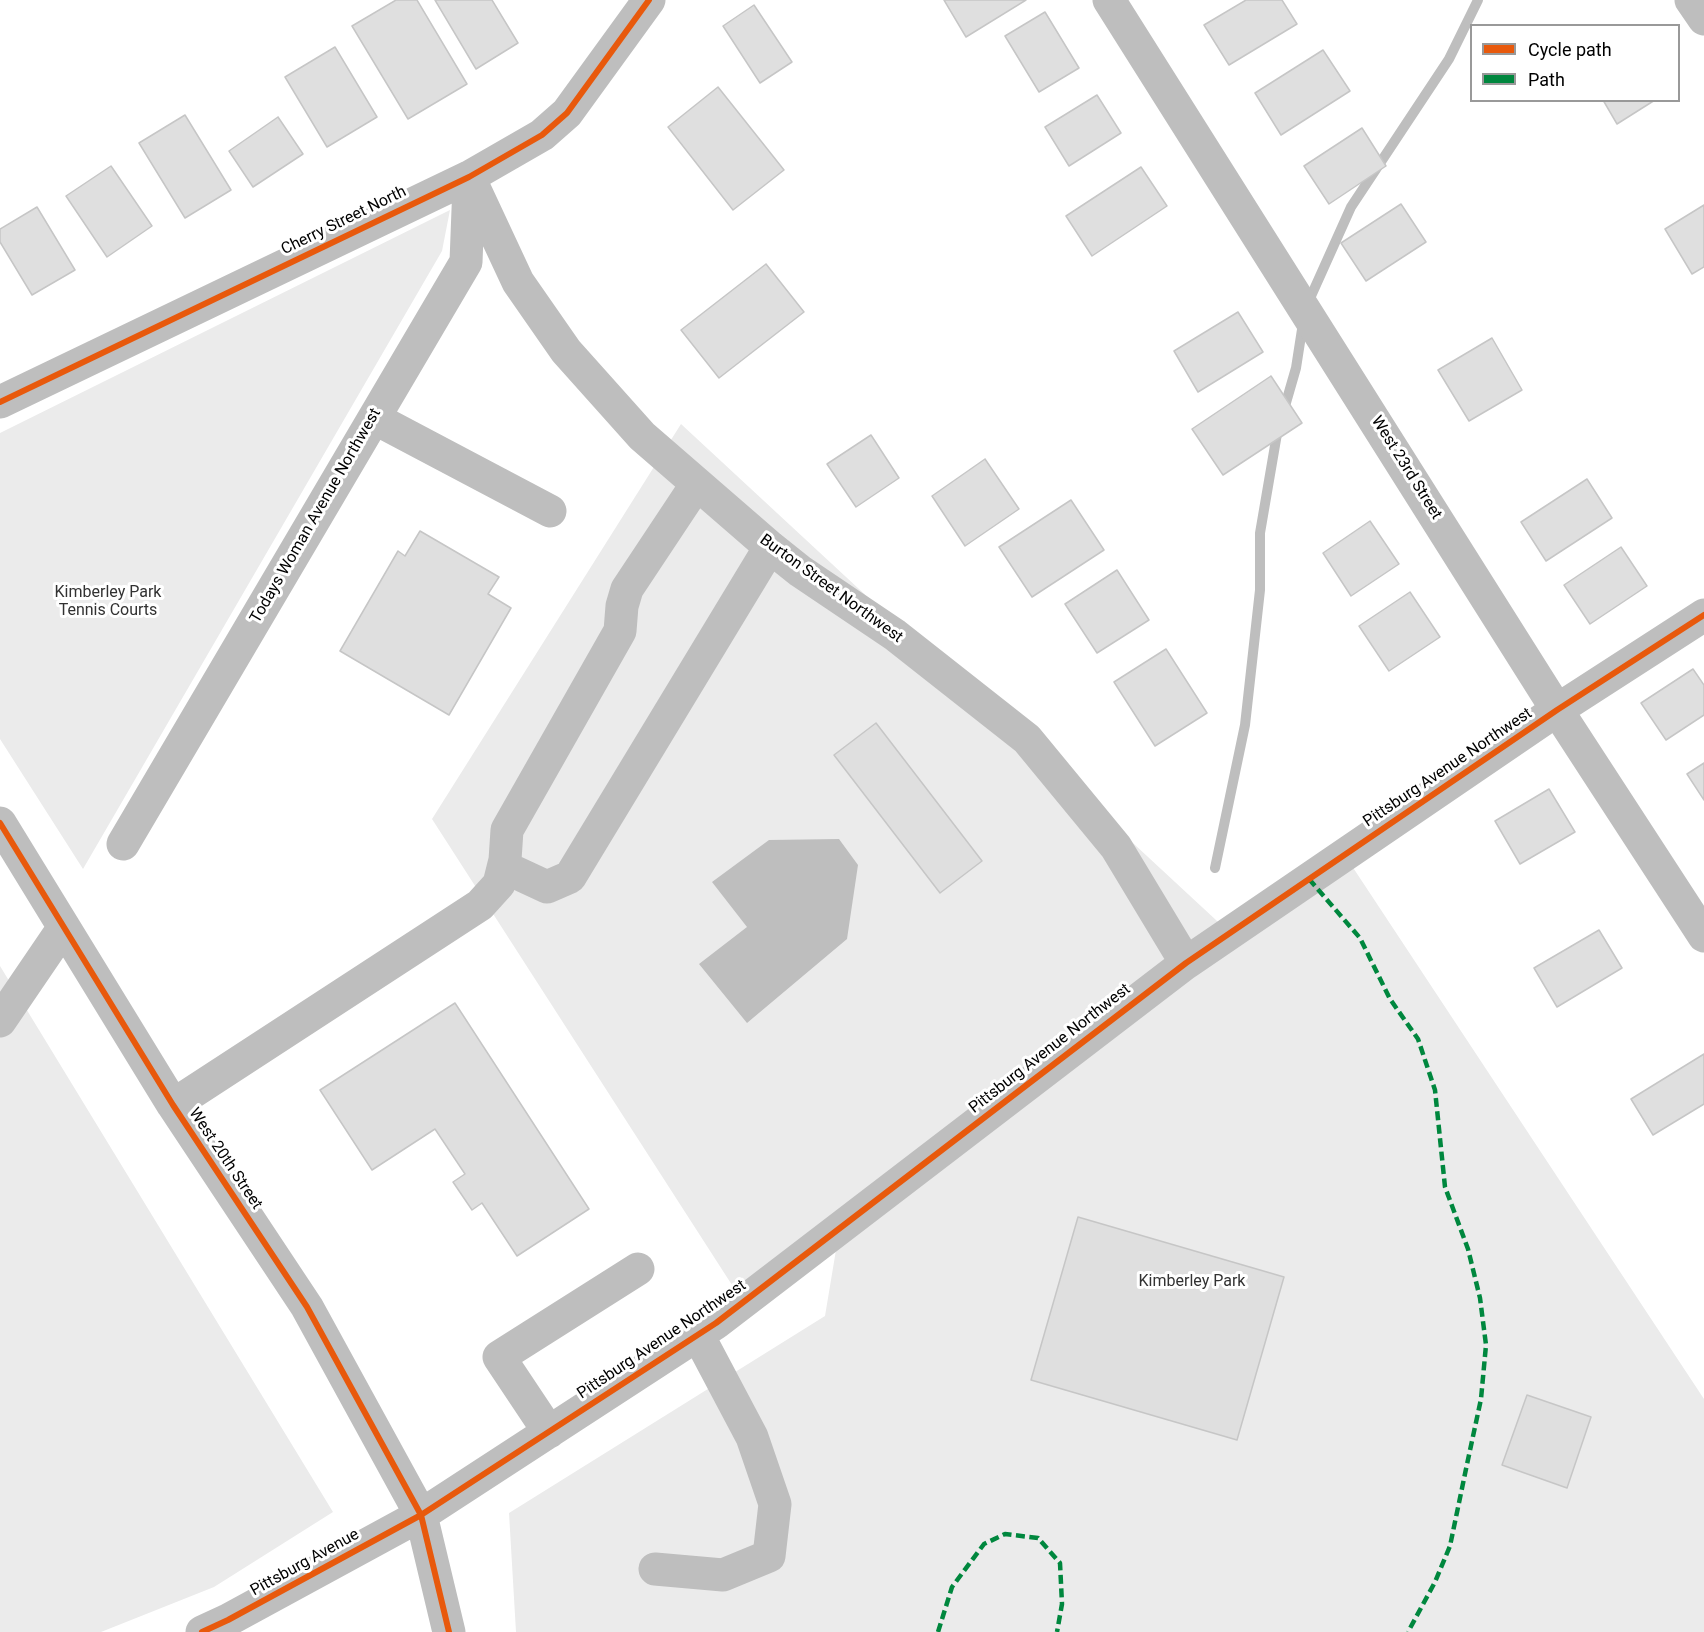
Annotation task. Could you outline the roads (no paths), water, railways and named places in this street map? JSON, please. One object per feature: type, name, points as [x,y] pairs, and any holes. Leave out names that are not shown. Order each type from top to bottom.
[{"type":"street","name":"Cherry Street North","points":[[0,402],[469,177],[542,135],[567,113],[649,0]]},
{"type":"street","name":"West 23rd Street","points":[[1109,0],[1557,710],[1704,936]]},
{"type":"street","points":[[1691,0],[1704,19]]},
{"type":"street","name":"Todays Woman Avenue Northwest","points":[[123,844],[466,262],[469,177]]},
{"type":"street","name":"Burton Street Northwest","points":[[469,177],[518,282],[566,351],[642,436],[696,485],[800,571],[895,635],[1027,740],[1116,847],[1186,963]]},
{"type":"street","points":[[374,418],[549,511]]},
{"type":"street","points":[[173,1105],[480,905],[499,884],[504,867],[507,830],[620,631],[622,606],[627,590],[696,485]]},
{"type":"street","points":[[504,867],[547,887],[570,877],[770,547]]},
{"type":"street","name":"Pittsburg Avenue Northwest","points":[[421,1515],[698,1335],[1186,963],[1557,710],[1704,615]]},
{"type":"street","name":"West 20th Street","points":[[0,823],[173,1105],[307,1307],[421,1515],[449,1632]]},
{"type":"street","points":[[0,1021],[64,927]]},
{"type":"street","points":[[549,1432],[499,1356],[638,1269]]},
{"type":"street","points":[[655,1569],[723,1575],[769,1556],[776,1504],[752,1437],[698,1335]]},
{"type":"street","name":"Pittsburg Avenue","points":[[202,1632],[421,1515]]},
{"type":"waterway","points":[[1307,305],[1351,207],[1449,59],[1478,0]]},
{"type":"waterway","points":[[1283,413],[1296,368],[1303,323]]},
{"type":"waterway","points":[[1215,868],[1245,725],[1260,590],[1260,533],[1278,428]]},
{"type":"park label","name":"Kimberley Park Tennis Courts","points":[[108,602]]},
{"type":"park label","name":"Kimberley Park","points":[[1192,1282]]}]
